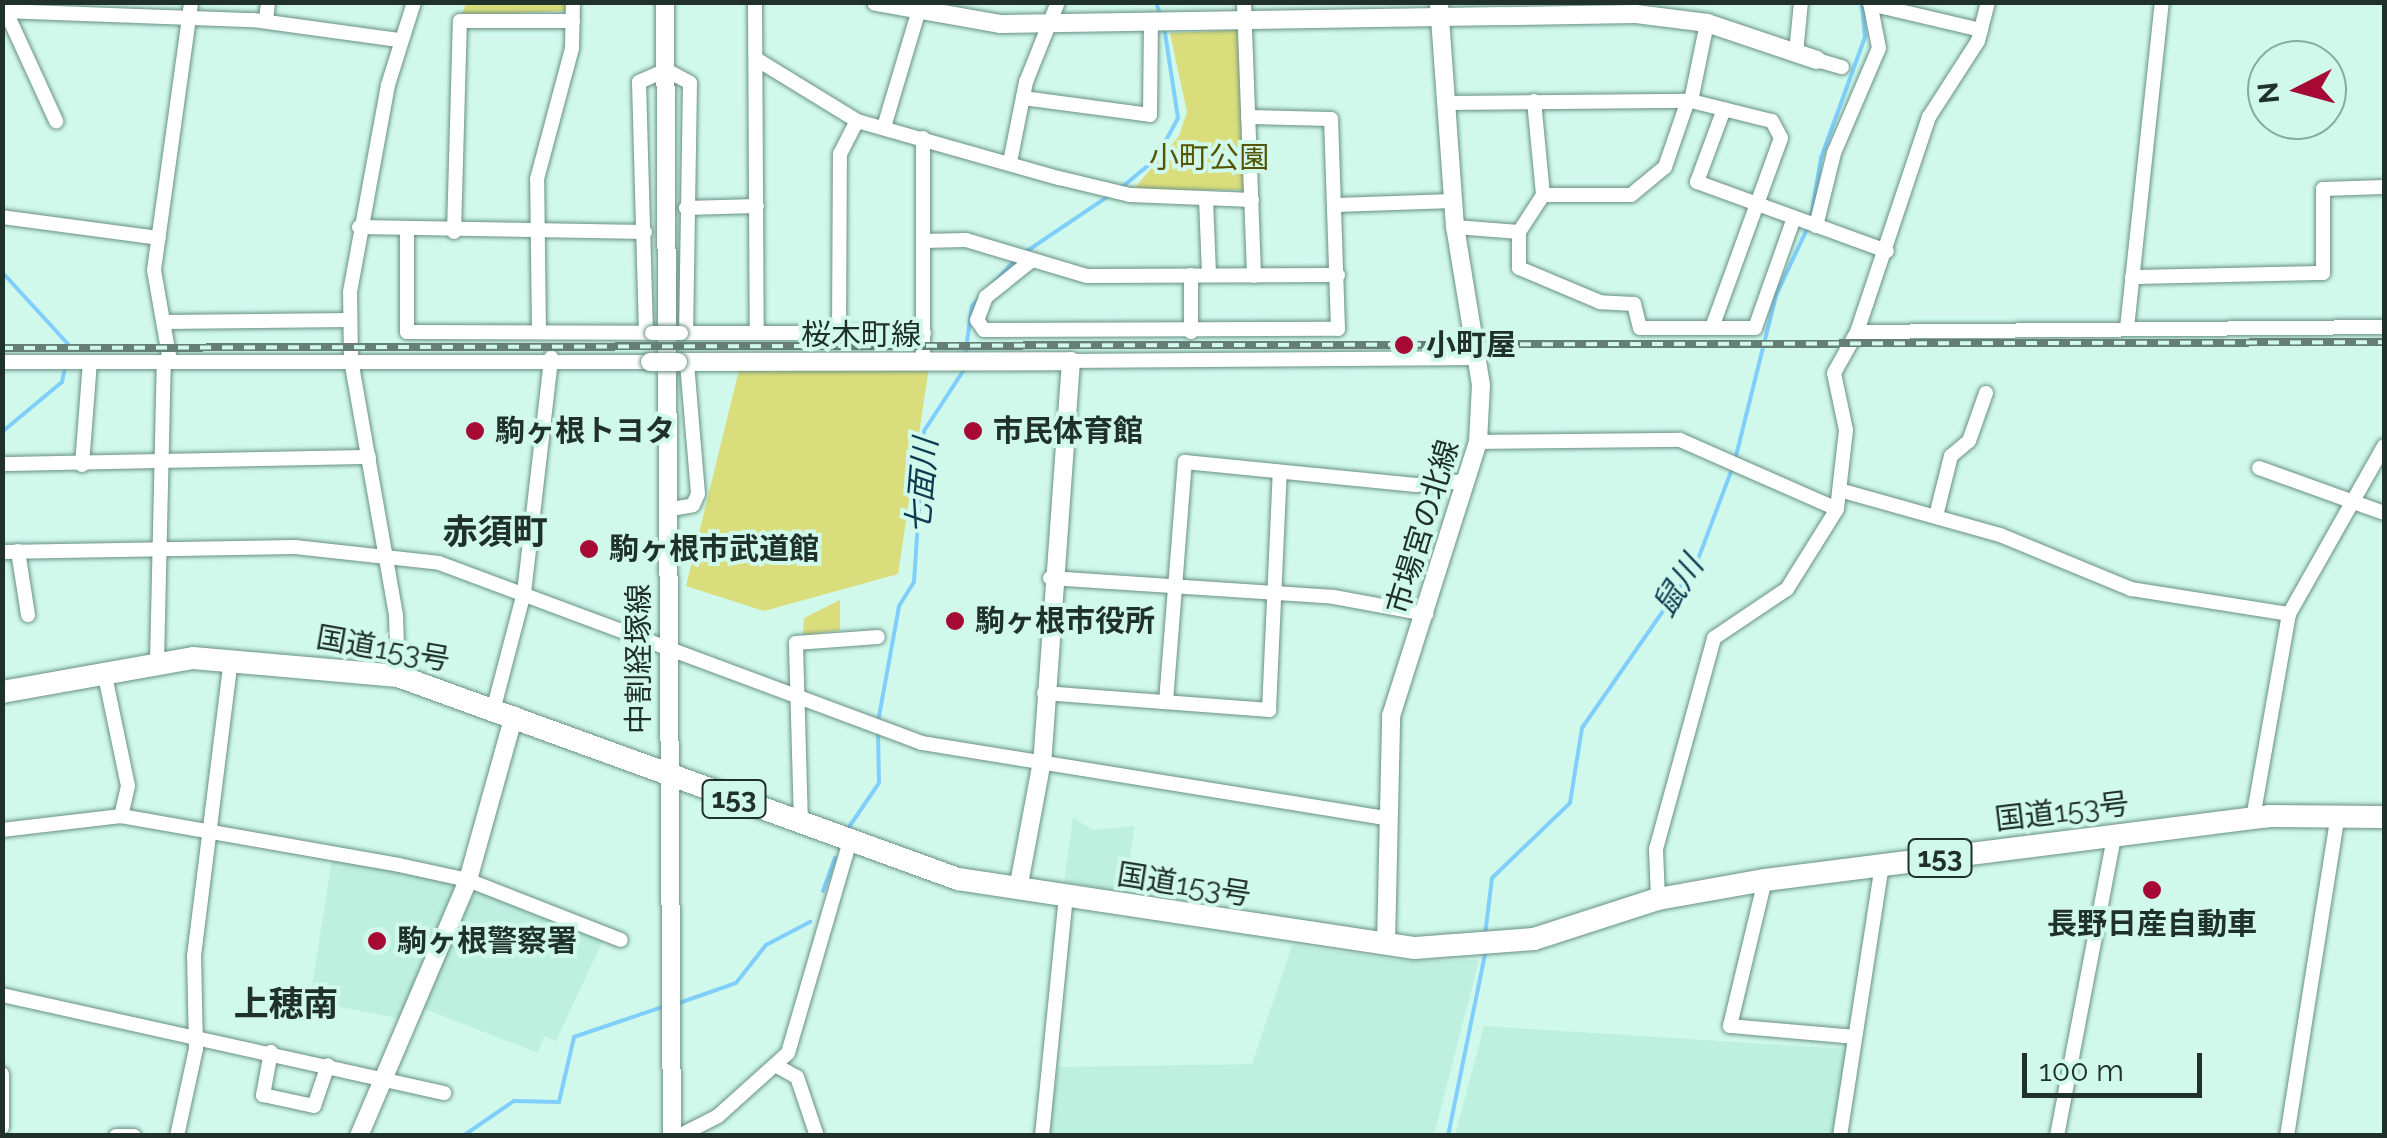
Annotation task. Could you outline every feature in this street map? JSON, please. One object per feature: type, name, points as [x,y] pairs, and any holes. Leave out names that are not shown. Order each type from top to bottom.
[{"type":"highway","name":"国道153号","points":[[2,692],[156,662],[231,657],[398,676],[504,711],[848,844],[1018,889],[1386,944],[1472,948],[1503,945],[1658,899],[1765,880],[2253,818],[2338,814],[2384,817]]},
{"type":"street","points":[[156,662],[160,466],[167,361],[165,322],[154,270],[194,20],[191,2]]},
{"type":"street","points":[[266,21],[268,2]]},
{"type":"street","points":[[398,676],[386,553],[351,360],[350,320],[359,226],[400,40],[414,2]]},
{"type":"street","points":[[539,332],[537,179],[573,21],[572,2]]},
{"type":"street","name":"中割経塚線","points":[[665,2],[666,652],[675,1136]]},
{"type":"street","points":[[755,2],[757,334]]},
{"type":"street","points":[[876,2],[917,16],[1050,24],[1159,22],[1244,12],[1582,9],[1707,23],[1842,67]]},
{"type":"street","points":[[1010,162],[1022,98],[1058,2]]},
{"type":"street","points":[[1796,53],[1801,2]]},
{"type":"street","points":[[1658,899],[1656,848],[1714,638],[1787,590],[1837,508],[1843,491],[1846,430],[1834,373],[1857,332],[1929,116],[1981,30],[1988,2]]},
{"type":"street","points":[[2127,328],[2162,2]]},
{"type":"street","points":[[1816,226],[1834,154],[1879,48],[1870,4],[1981,30]]},
{"type":"street","points":[[56,121],[3,8],[266,21],[400,40]]},
{"type":"street","name":"市場宮の北線","points":[[1386,944],[1390,716],[1426,614],[1478,442],[1476,358],[1455,227],[1440,11]]},
{"type":"street","points":[[1244,12],[1254,276]]},
{"type":"street","points":[[884,128],[917,16]]},
{"type":"street","points":[[454,232],[460,21],[573,21]]},
{"type":"street","points":[[1022,98],[1150,115],[1159,22]]},
{"type":"street","points":[[1544,194],[1631,195],[1665,167],[1689,102],[1707,23]]},
{"type":"street","points":[[756,59],[857,121],[1104,190],[1252,200]]},
{"type":"street","points":[[649,332],[639,82],[666,70],[690,83],[684,333]]},
{"type":"street","points":[[1534,101],[1544,194],[1519,232],[1518,268],[1600,302],[1634,304],[1640,328],[1754,328],[1797,219]]},
{"type":"street","points":[[1447,103],[1689,102],[1778,127],[1780,147],[1754,202],[1712,328]]},
{"type":"street","points":[[1724,109],[1698,182],[1887,250]]},
{"type":"street","points":[[1030,259],[986,297],[976,320],[984,330],[1338,329],[1332,119],[1248,117]]},
{"type":"street","points":[[839,332],[840,154],[857,121]]},
{"type":"street","points":[[923,138],[924,363]]},
{"type":"street","points":[[2132,277],[2322,273],[2323,189],[2384,187]]},
{"type":"street","points":[[1206,199],[1209,275]]},
{"type":"street","points":[[1336,205],[1453,200]]},
{"type":"street","points":[[686,208],[757,206]]},
{"type":"street","points":[[2,217],[159,238]]},
{"type":"street","points":[[359,226],[454,232],[645,232]]},
{"type":"street","points":[[1455,227],[1519,232]]},
{"type":"street","points":[[407,230],[407,332],[924,333]]},
{"type":"street","points":[[923,242],[1011,254],[1087,276],[1338,275]]},
{"type":"street","points":[[1191,275],[1192,332]]},
{"type":"street","points":[[165,322],[350,320]]},
{"type":"street","points":[[1857,332],[2384,327]]},
{"type":"street","points":[[359,1136],[468,880],[524,593],[551,358]]},
{"type":"street","points":[[2,362],[551,358],[650,362]]},
{"type":"street","points":[[1018,889],[1042,761],[1050,578],[1071,361],[1476,358]]},
{"type":"street","name":"桜木町線","points":[[650,362],[1071,361]]},
{"type":"street","points":[[82,465],[90,362]]},
{"type":"street","points":[[666,510],[693,505],[698,494],[683,362]]},
{"type":"street","points":[[1936,516],[1951,456],[1969,441],[1986,393]]},
{"type":"street","points":[[1478,442],[1680,440],[1837,508]]},
{"type":"street","points":[[2253,818],[2289,614],[2360,503],[2384,446]]},
{"type":"street","points":[[2,464],[160,466],[370,457]]},
{"type":"street","points":[[1166,702],[1185,462],[1280,472],[1466,481]]},
{"type":"street","points":[[2259,468],[2384,513]]},
{"type":"street","points":[[1044,693],[1269,710],[1280,472]]},
{"type":"street","points":[[1843,491],[1936,516],[2131,590],[2289,614]]},
{"type":"street","points":[[28,615],[10,552],[159,545],[386,553],[524,593],[666,652],[878,730],[1386,818]]},
{"type":"street","points":[[1050,578],[1274,594],[1426,614]]},
{"type":"street","points":[[800,824],[794,700],[796,643],[878,637]]},
{"type":"street","points":[[177,1136],[195,1036],[194,956],[215,834],[231,657]]},
{"type":"street","points":[[104,671],[128,786],[121,816]]},
{"type":"street","points":[[2286,1136],[2338,814]]},
{"type":"street","points":[[2,830],[121,816],[468,880],[621,940]]},
{"type":"street","points":[[2058,1136],[2114,836]]},
{"type":"street","points":[[675,1136],[718,1116],[775,1065],[793,1042],[848,844]]},
{"type":"street","points":[[1840,1136],[1882,865]]},
{"type":"street","points":[[1765,880],[1730,1026],[1855,1037]]},
{"type":"street","points":[[1042,1136],[1066,897]]},
{"type":"street","points":[[2,995],[387,1077],[444,1094]]},
{"type":"street","points":[[271,1052],[264,1095],[314,1106],[328,1064]]},
{"type":"street","points":[[775,1065],[796,1077],[817,1136]]},
{"type":"street","points":[[2,1074],[2,1127]]},
{"type":"street","points":[[116,1136],[134,1136]]},
{"type":"shaded area","points":[[1073,817],[1092,830],[1135,826],[1124,891],[1064,882]]},
{"type":"shaded area","name":"駒ヶ根警察署","points":[[332,860],[452,880],[456,891],[402,1019],[330,1005],[332,996],[311,992]]},
{"type":"shaded area","points":[[476,888],[604,938],[556,1041],[544,1036],[538,1053],[422,1008]]},
{"type":"shaded area","points":[[1292,945],[1407,961],[1479,960],[1434,1135],[1049,1136],[1058,1067],[1252,1064]]},
{"type":"shaded area","points":[[1484,1026],[1847,1049],[1833,1135],[1455,1136]]},
{"type":"green space","points":[[466,3],[568,3],[568,11],[462,15]]},
{"type":"green space","name":"小町公園","points":[[1237,30],[1247,190],[1133,190],[1179,136],[1187,112],[1170,33]]},
{"type":"green space","points":[[929,367],[898,574],[764,611],[686,586],[739,370]]},
{"type":"green space","points":[[840,600],[840,630],[803,635],[804,618]]},
{"type":"waterway","name":"七面川","points":[[1156,2],[1161,17]]},
{"type":"waterway","name":"鼠川","points":[[1811,218],[1821,158],[1865,37],[1862,2]]},
{"type":"waterway","name":"七面川","points":[[1122,187],[1156,159],[1178,118],[1164,26]]},
{"type":"waterway","name":"七面川","points":[[1027,251],[1110,195]]},
{"type":"waterway","name":"鼠川","points":[[1735,460],[1776,295],[1808,227]]},
{"type":"waterway","name":"七面川","points":[[965,356],[972,306],[1015,260]]},
{"type":"waterway","points":[[2,272],[68,344]]},
{"type":"waterway","name":"七面川","points":[[878,722],[899,606],[914,582],[924,431],[967,365]]},
{"type":"waterway","points":[[2,432],[62,382],[65,366]]},
{"type":"waterway","name":"鼠川","points":[[1485,935],[1492,878],[1570,803],[1582,728],[1697,562],[1732,469]]},
{"type":"waterway","name":"七面川","points":[[849,827],[879,783],[878,731]]},
{"type":"waterway","name":"七面川","points":[[823,891],[835,858]]},
{"type":"waterway","name":"七面川","points":[[679,1003],[736,983],[766,945],[810,922]]},
{"type":"waterway","name":"鼠川","points":[[1448,1136],[1486,950]]},
{"type":"waterway","points":[[463,1136],[514,1101],[559,1102],[574,1037],[665,1006]]},
{"type":"railway","points":[[2,348],[2384,342]]},
{"type":"place","name":"小町屋","points":[[1404,345]]},
{"type":"place","name":"駒ヶ根トヨタ","points":[[475,431]]},
{"type":"place","name":"市民体育館","points":[[973,431]]},
{"type":"place","name":"駒ヶ根市武道館","points":[[589,549]]},
{"type":"place","name":"駒ヶ根市役所","points":[[955,621]]},
{"type":"place","name":"長野日産自動車","points":[[2152,890]]},
{"type":"place","name":"駒ヶ根警察署","points":[[377,941]]},
{"type":"district","name":"赤須町","points":[[495,532]]},
{"type":"district","name":"上穂南","points":[[286,1004]]}]
